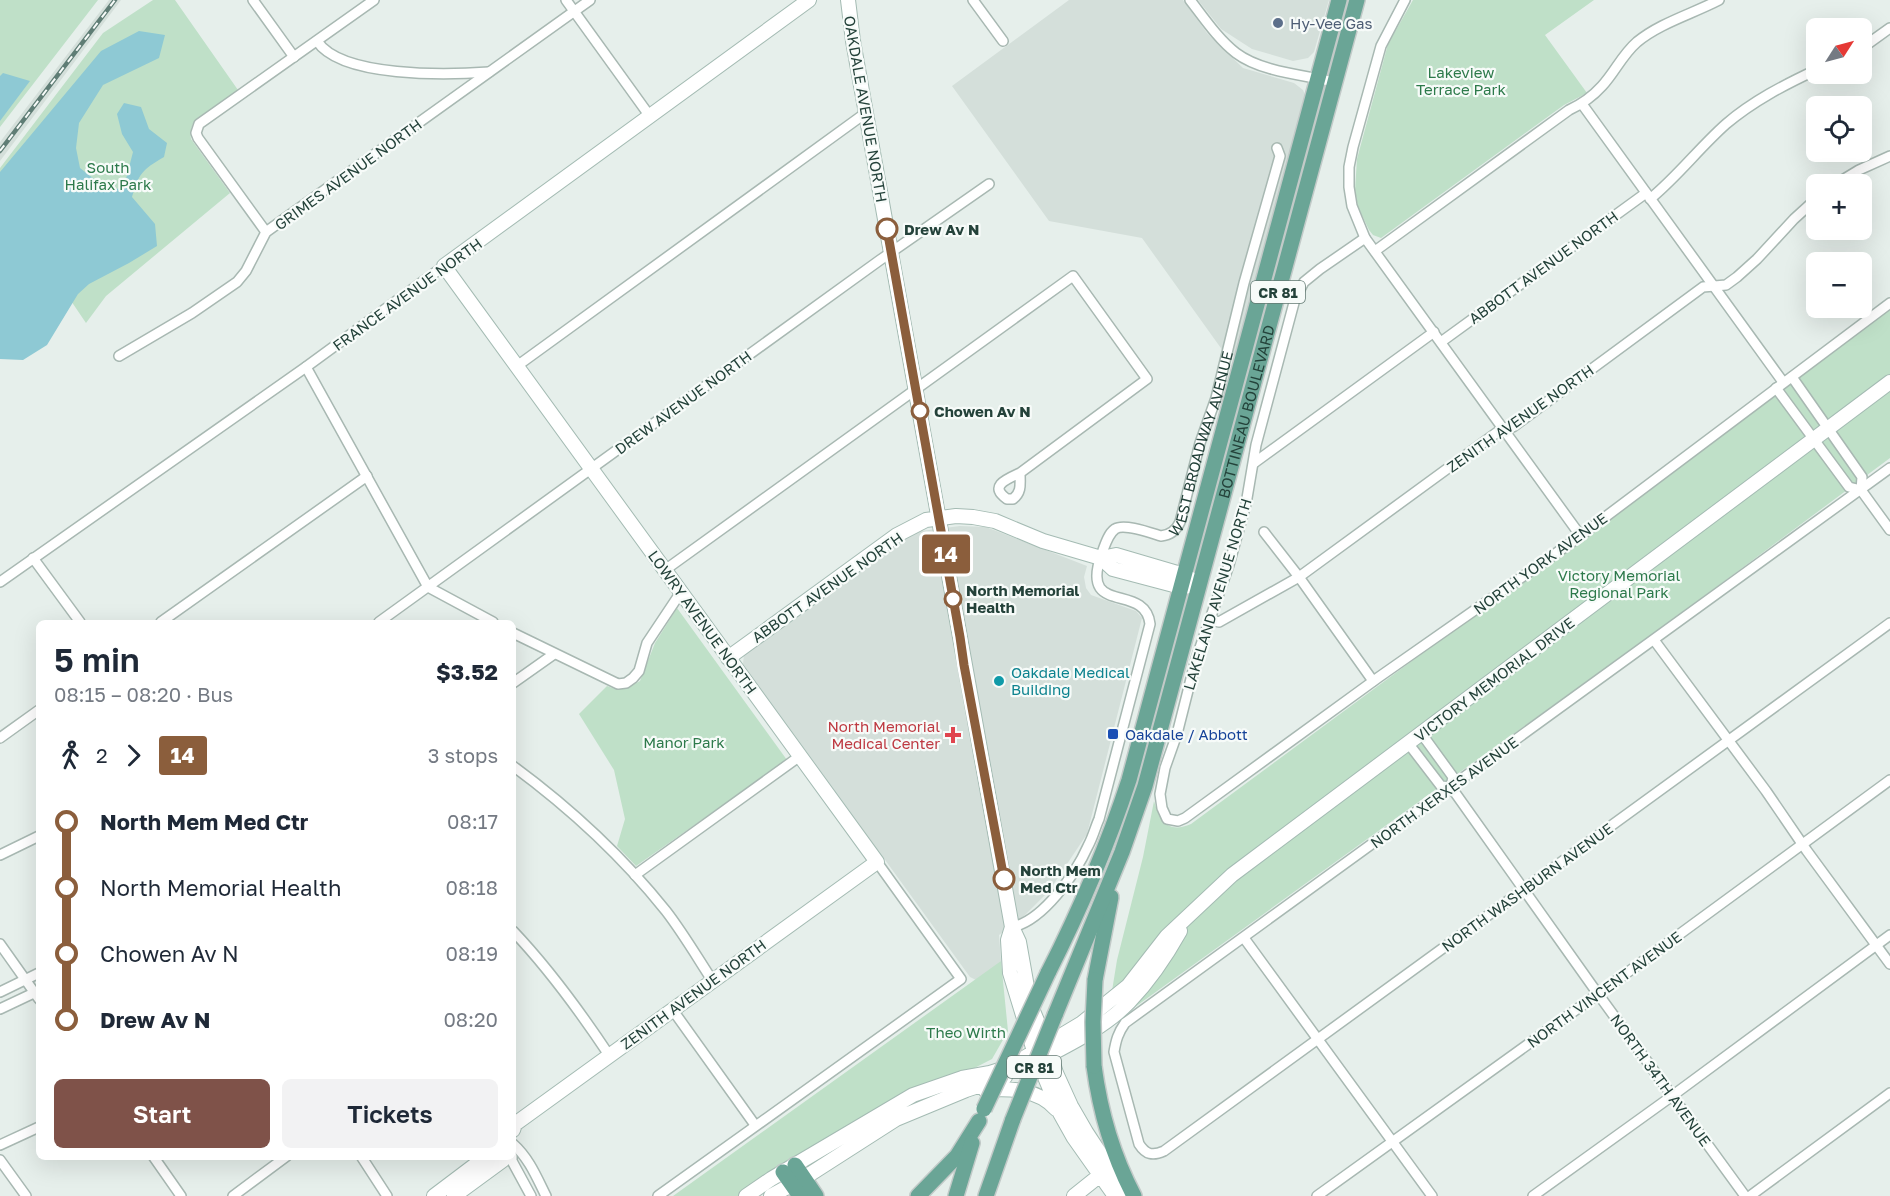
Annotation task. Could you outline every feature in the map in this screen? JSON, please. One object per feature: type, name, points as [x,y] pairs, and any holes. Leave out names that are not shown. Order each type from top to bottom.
[{"type":"main road","name":"BOTTINEAU BOULEVARD","points":[[982,1115],[1095,874],[1118,814],[1134,762],[1339,0]]},
{"type":"main road","name":"BOTTINEAU BOULEVARD","points":[[1133,820],[1145,786],[1357,0]]},
{"type":"main road","points":[[1342,54],[1365,0]]},
{"type":"main road","points":[[1133,820],[1125,857],[1112,896],[1095,980],[1092,1022],[1094,1066],[1099,1095],[1114,1151],[1134,1196]]},
{"type":"main road","name":"CR 81","points":[[986,1196],[1013,1119],[1133,820]]},
{"type":"main road","points":[[918,1196],[957,1156],[982,1115]]},
{"type":"main road","name":"CR 81","points":[[956,1196],[982,1115]]},
{"type":"main road","points":[[794,1179],[816,1196]]},
{"type":"street","points":[[253,0],[294,57]]},
{"type":"street","points":[[266,232],[198,138],[196,133],[199,124],[374,0]]},
{"type":"street","points":[[567,0],[649,116]]},
{"type":"street","name":"GRIMES AVENUE NORTH","points":[[118,356],[200,309],[237,282],[249,265],[266,232],[590,0]]},
{"type":"street","name":"FRANCE AVENUE NORTH","points":[[0,582],[306,367],[809,0]]},
{"type":"street","name":"OAKDALE AVENUE NORTH","points":[[848,0],[853,41],[1012,927],[1008,940],[1010,973],[1042,1053]]},
{"type":"street","points":[[974,0],[1003,41]]},
{"type":"street","points":[[1190,0],[1218,36],[1245,59],[1269,68],[1335,82]]},
{"type":"street","points":[[1405,0],[1381,46],[1353,147],[1348,186],[1352,206],[1365,238],[1580,535]]},
{"type":"street","points":[[1375,252],[1569,110],[1582,104],[1603,85],[1623,56],[1637,42],[1653,31],[1719,0]]},
{"type":"street","points":[[1872,41],[1890,28]]},
{"type":"street","points":[[317,40],[323,50],[336,57],[393,72],[427,75],[490,72]]},
{"type":"street","name":"ABBOTT AVENUE NORTH","points":[[1441,342],[1677,176],[1724,126],[1745,109],[1766,95],[1806,75]]},
{"type":"street","points":[[1582,104],[1714,286],[1813,439],[1849,487],[1861,490],[1890,530]]},
{"type":"street","points":[[517,366],[867,112]]},
{"type":"street","name":"WEST BROADWAY AVENUE","points":[[1012,927],[1022,925],[1034,917],[1056,895],[1088,846],[1099,819],[1150,624],[1143,607],[1137,603],[1107,595],[1099,588],[1097,582],[1101,558],[1114,529],[1124,527],[1166,536],[1177,528],[1180,522],[1200,443],[1216,398],[1244,283],[1280,156],[1277,148]]},
{"type":"street","points":[[1852,174],[1890,156]]},
{"type":"street","name":"DREW AVENUE NORTH","points":[[382,620],[989,184]]},
{"type":"street","name":"ZENITH AVENUE NORTH","points":[[1210,620],[1218,622],[1299,577],[1503,428],[1513,427],[1703,287],[1726,285],[1737,277],[1806,208]]},
{"type":"street","name":"LAKELAND AVENUE NORTH","points":[[1185,818],[1178,821],[1167,819],[1162,808],[1160,794],[1165,768],[1177,734],[1196,659],[1229,565],[1246,504],[1256,445],[1295,299],[1304,282],[1365,238]]},
{"type":"street","name":"LOWRY AVENUE NORTH","points":[[444,266],[961,978],[755,1125]]},
{"type":"street","points":[[665,570],[1073,276],[1147,379],[1020,473]]},
{"type":"street","name":"NORTH YORK AVENUE","points":[[1185,818],[1373,681],[1580,535],[1890,303]]},
{"type":"street","points":[[1254,463],[1434,333]]},
{"type":"street","points":[[306,367],[428,587],[489,620]]},
{"type":"street","points":[[1792,377],[1862,477],[1861,490]]},
{"type":"street","name":"VICTORY MEMORIAL DRIVE","points":[[1042,1053],[1128,986],[1167,936],[1232,874],[1890,382]]},
{"type":"street","name":"NORTH XERXES AVENUE","points":[[1164,1151],[1148,1154],[1139,1144],[1114,1052],[1119,1031],[1131,1019],[1890,468]]},
{"type":"street","points":[[164,620],[367,476]]},
{"type":"street","name":"ABBOTT AVENUE NORTH","points":[[728,657],[897,535],[926,519],[973,517],[995,521],[1043,541],[1101,558],[1116,555],[1182,581],[1199,585]]},
{"type":"street","points":[[1264,532],[1373,681]]},
{"type":"street","points":[[33,558],[79,620]]},
{"type":"street","points":[[516,635],[608,680],[618,684],[626,683],[639,671],[647,643],[681,592]]},
{"type":"street","name":"NORTH WASHBURN AVENUE","points":[[1164,1151],[1890,623]]},
{"type":"street","points":[[1654,640],[1890,964]]},
{"type":"street","points":[[516,681],[554,654]]},
{"type":"street","points":[[0,738],[36,712]]},
{"type":"street","name":"NORTH 34TH AVENUE","points":[[1421,733],[1453,777],[1451,788]]},
{"type":"street","name":"NORTH 34TH AVENUE","points":[[1408,743],[1441,786],[1451,788],[1745,1196]]},
{"type":"street","points":[[635,874],[800,756]]},
{"type":"street","points":[[516,768],[568,809],[635,874],[668,914],[712,980]]},
{"type":"street","name":"NORTH VINCENT AVENUE","points":[[1317,1196],[1890,780]]},
{"type":"street","points":[[0,855],[36,837]]},
{"type":"street","name":"ZENITH AVENUE NORTH","points":[[516,1123],[877,862]]},
{"type":"street","points":[[516,934],[566,992],[609,1055]]},
{"type":"street","points":[[1533,1196],[1890,935]]},
{"type":"street","points":[[1244,938],[1432,1196]]},
{"type":"street","points":[[0,944],[36,992]]},
{"type":"street","points":[[0,992],[36,975]]},
{"type":"street","points":[[0,1009],[36,995]]},
{"type":"street","points":[[658,1196],[755,1125],[672,1010]]},
{"type":"street","points":[[746,1196],[794,1179],[896,1119],[966,1090],[1012,1075],[1042,1053]]},
{"type":"street","points":[[1042,1053],[1060,1113],[1099,1176],[1115,1196]]},
{"type":"street","points":[[1042,1053],[1100,1155],[1128,1196]]},
{"type":"street","points":[[771,1196],[913,1095],[962,1078],[1009,1067],[1042,1053]]},
{"type":"street","points":[[954,1096],[1002,1089],[1023,1091],[1044,1098],[1060,1113]]},
{"type":"street","points":[[1750,1196],[1890,1093]]},
{"type":"street","points":[[0,1146],[36,1128]]},
{"type":"street","points":[[516,1147],[532,1168],[546,1196]]},
{"type":"street","points":[[1074,1196],[1099,1176],[1100,1155]]},
{"type":"street","points":[[0,1160],[26,1196]]},
{"type":"street","points":[[156,1160],[181,1196]]},
{"type":"street","points":[[233,1196],[282,1160]]},
{"type":"street","points":[[364,1160],[387,1196]]},
{"type":"street","points":[[434,1196],[482,1160]]},
{"type":"street","points":[[454,1196],[503,1160]]},
{"type":"street","points":[[514,1160],[531,1196]]},
{"type":"shaded area","points":[[109,0],[121,0],[0,161],[0,142]]},
{"type":"shaded area","points":[[1069,0],[1183,0],[1207,33],[1243,68],[1294,83],[1303,90],[1306,97],[1238,357],[1223,351],[1142,238],[1049,221],[952,86]]},
{"type":"shaded area","points":[[1198,0],[1329,0],[1314,52],[1308,58],[1293,61],[1252,49],[1221,29]]},
{"type":"shaded area","name":"North Memorial Medical Center","points":[[960,526],[986,527],[1087,566],[1084,577],[1086,588],[1091,595],[1136,611],[1142,618],[1087,834],[1049,891],[1024,916],[999,935],[1001,961],[991,973],[976,980],[970,977],[743,664],[744,654],[902,541],[921,531]]},
{"type":"green space","points":[[0,0],[98,0],[0,127]]},
{"type":"green space","name":"South Halifax Park","points":[[153,0],[175,0],[238,90],[195,120],[191,132],[191,139],[230,193],[106,296],[86,323],[0,196],[0,168],[103,33]]},
{"type":"green space","name":"Lakeview Terrace Park","points":[[1413,0],[1594,0],[1545,35],[1587,93],[1564,105],[1381,238],[1373,235],[1369,230],[1358,207],[1355,190],[1357,159],[1388,44]]},
{"type":"green space","name":"Victory Memorial Regional Park","points":[[1890,308],[1890,458],[1652,635],[1106,1028],[1117,960],[1143,857],[1154,801],[1166,824],[1183,827],[1191,824]]},
{"type":"green space","name":"Manor Park","points":[[677,608],[787,760],[636,866],[617,846],[625,819],[614,770],[579,714],[607,686],[615,689],[627,688],[640,681],[655,643]]},
{"type":"green space","name":"Theo Wirth","points":[[1001,961],[1008,1031],[992,1059],[774,1171],[746,1196],[673,1196]]},
{"type":"water","points":[[139,31],[165,35],[159,58],[103,85],[79,123],[76,148],[80,168],[99,183],[118,189],[126,179],[133,152],[122,134],[117,114],[124,103],[141,107],[149,129],[167,143],[164,157],[142,173],[132,197],[155,224],[157,246],[89,284],[78,294],[47,345],[23,360],[0,359],[0,172],[101,51]]},
{"type":"water","points":[[3,73],[30,81],[0,121],[0,76]]},
{"type":"railway","points":[[0,151],[115,0]]},
{"type":"bus line","name":"14","points":[[887,229],[1004,879]]},
{"type":"place","name":"Hy-Vee Gas","points":[[1278,23]]},
{"type":"place","name":"Drew Av N","points":[[887,229]]},
{"type":"place","name":"Chowen Av N","points":[[920,411]]},
{"type":"place","name":"North Memorial Health","points":[[953,599]]},
{"type":"place","name":"Oakdale Medical Building","points":[[999,681]]},
{"type":"place","name":"Oakdale / Abbott","points":[[1113,734]]},
{"type":"place","name":"North Memorial Medical Center","points":[[953,735]]},
{"type":"place","name":"North Mem Med Ctr","points":[[1004,879]]}]
